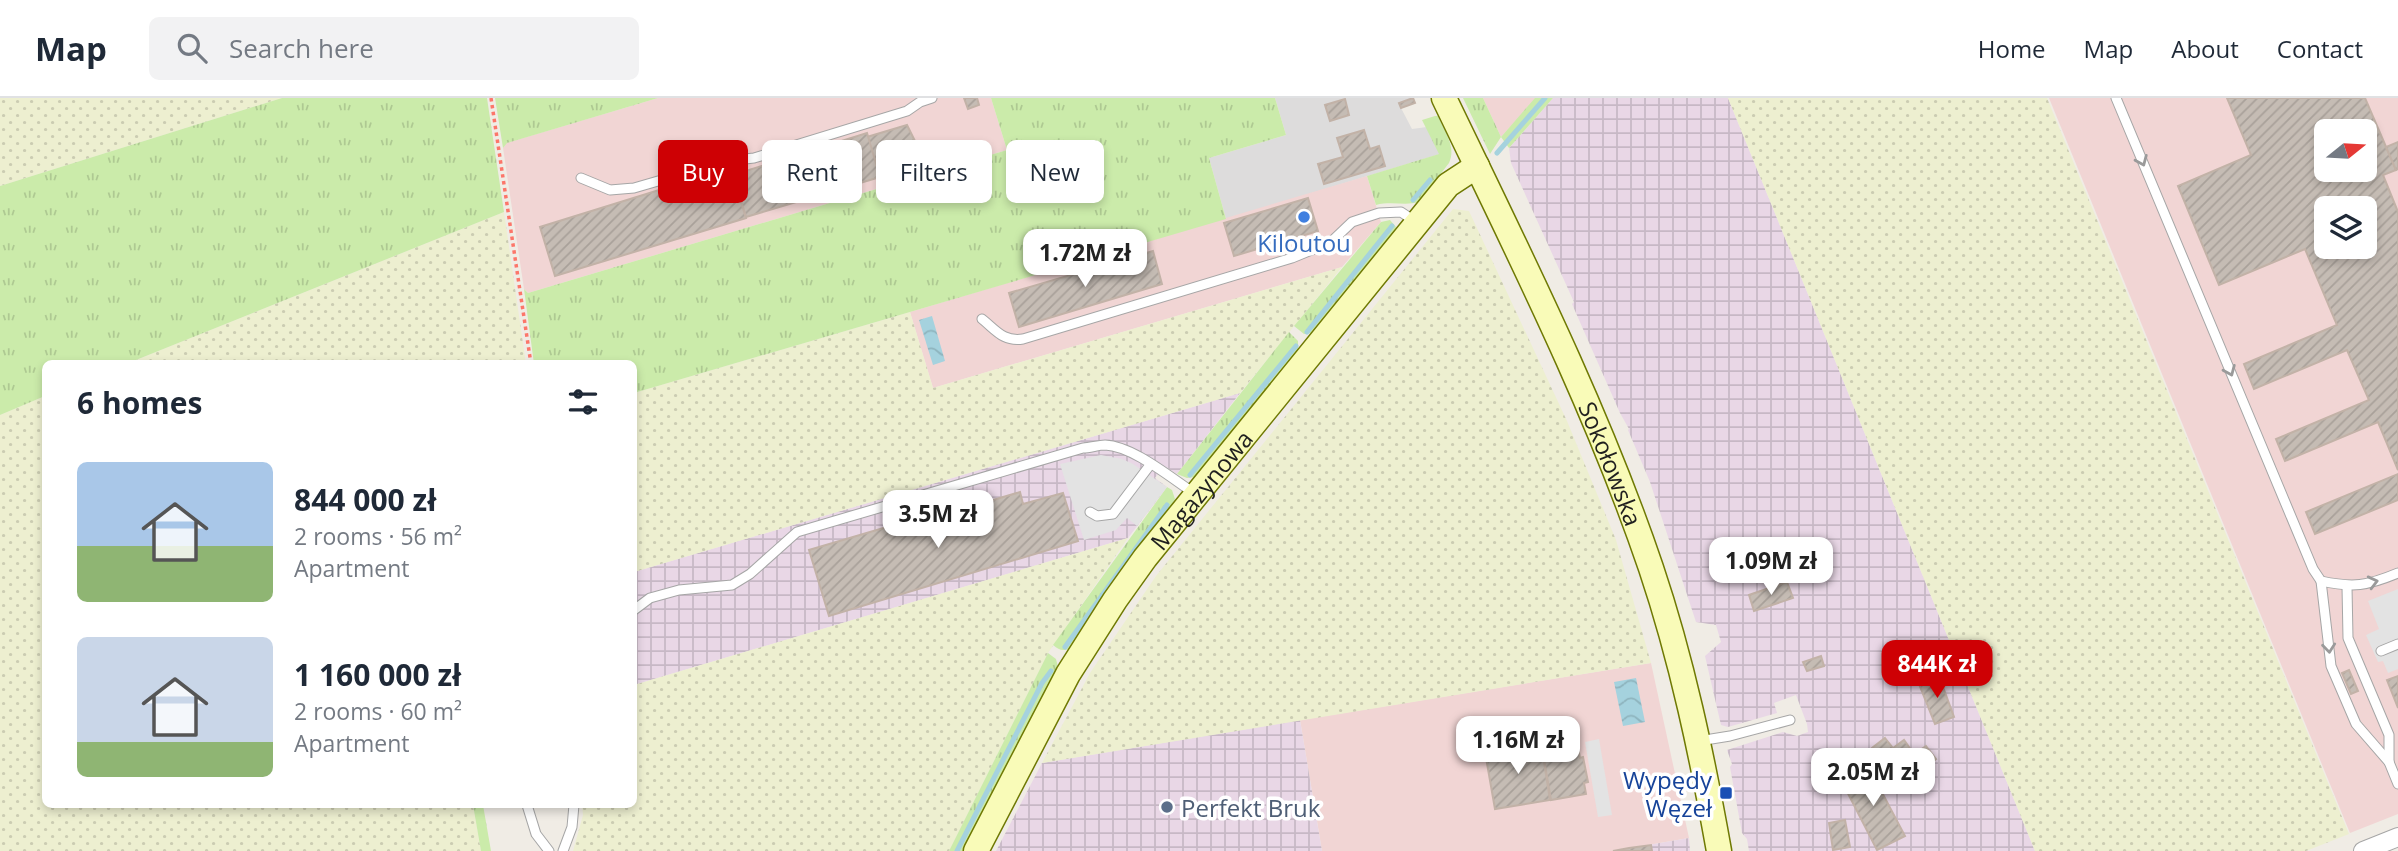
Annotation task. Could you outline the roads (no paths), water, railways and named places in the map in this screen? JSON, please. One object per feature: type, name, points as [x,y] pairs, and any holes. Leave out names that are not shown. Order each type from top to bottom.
[{"type":"street","name":"Sokołowska","points":[[1444,98],[1556,335],[1611,461],[1663,607],[1698,741],[1719,851]]},
{"type":"street","name":"Magazynowa","points":[[976,851],[1045,716],[1084,647],[1145,558],[1448,185],[1477,166]]},
{"type":"street","points":[[2363,851],[2398,837]]},
{"type":"lane","points":[[581,178],[610,190],[634,188],[727,161],[754,158],[907,111],[932,98]]},
{"type":"lane","points":[[2116,98],[2313,569],[2321,581],[2331,666],[2356,724],[2389,762],[2398,785]]},
{"type":"lane","points":[[982,319],[1004,338],[1023,339],[1292,258],[1331,242],[1352,222],[1379,213],[1401,212],[1417,223]]},
{"type":"lane","points":[[637,608],[650,598],[679,590],[732,585],[750,574],[797,532],[1083,449],[1105,445],[1120,448],[1195,494]]},
{"type":"lane","points":[[1090,512],[1097,516],[1113,514],[1150,465]]},
{"type":"lane","points":[[2321,581],[2347,587],[2377,582],[2398,573]]},
{"type":"lane","points":[[2347,587],[2348,638],[2389,735],[2389,762]]},
{"type":"lane","points":[[2381,651],[2398,644]]},
{"type":"lane","points":[[1698,741],[1730,736],[1790,720]]},
{"type":"lane","points":[[528,808],[536,834],[549,851]]},
{"type":"lane","points":[[563,851],[572,827],[574,808]]},
{"type":"water","points":[[932,316],[945,361],[933,365],[919,320]]},
{"type":"water","points":[[1636,678],[1645,722],[1623,726],[1614,682]]},
{"type":"waterway","points":[[1497,153],[1545,98]]},
{"type":"waterway","points":[[1413,200],[1430,180]]},
{"type":"waterway","points":[[1307,332],[1392,226]]},
{"type":"waterway","points":[[1190,475],[1296,346]]},
{"type":"waterway","points":[[1065,647],[1167,505]]},
{"type":"waterway","points":[[957,851],[1042,683],[1051,671]]},
{"type":"place","name":"Kiloutou","points":[[1304,217]]},
{"type":"place","name":"Wypędy Węzeł","points":[[1726,793]]},
{"type":"place","name":"Perfekt Bruk","points":[[1167,807]]}]
